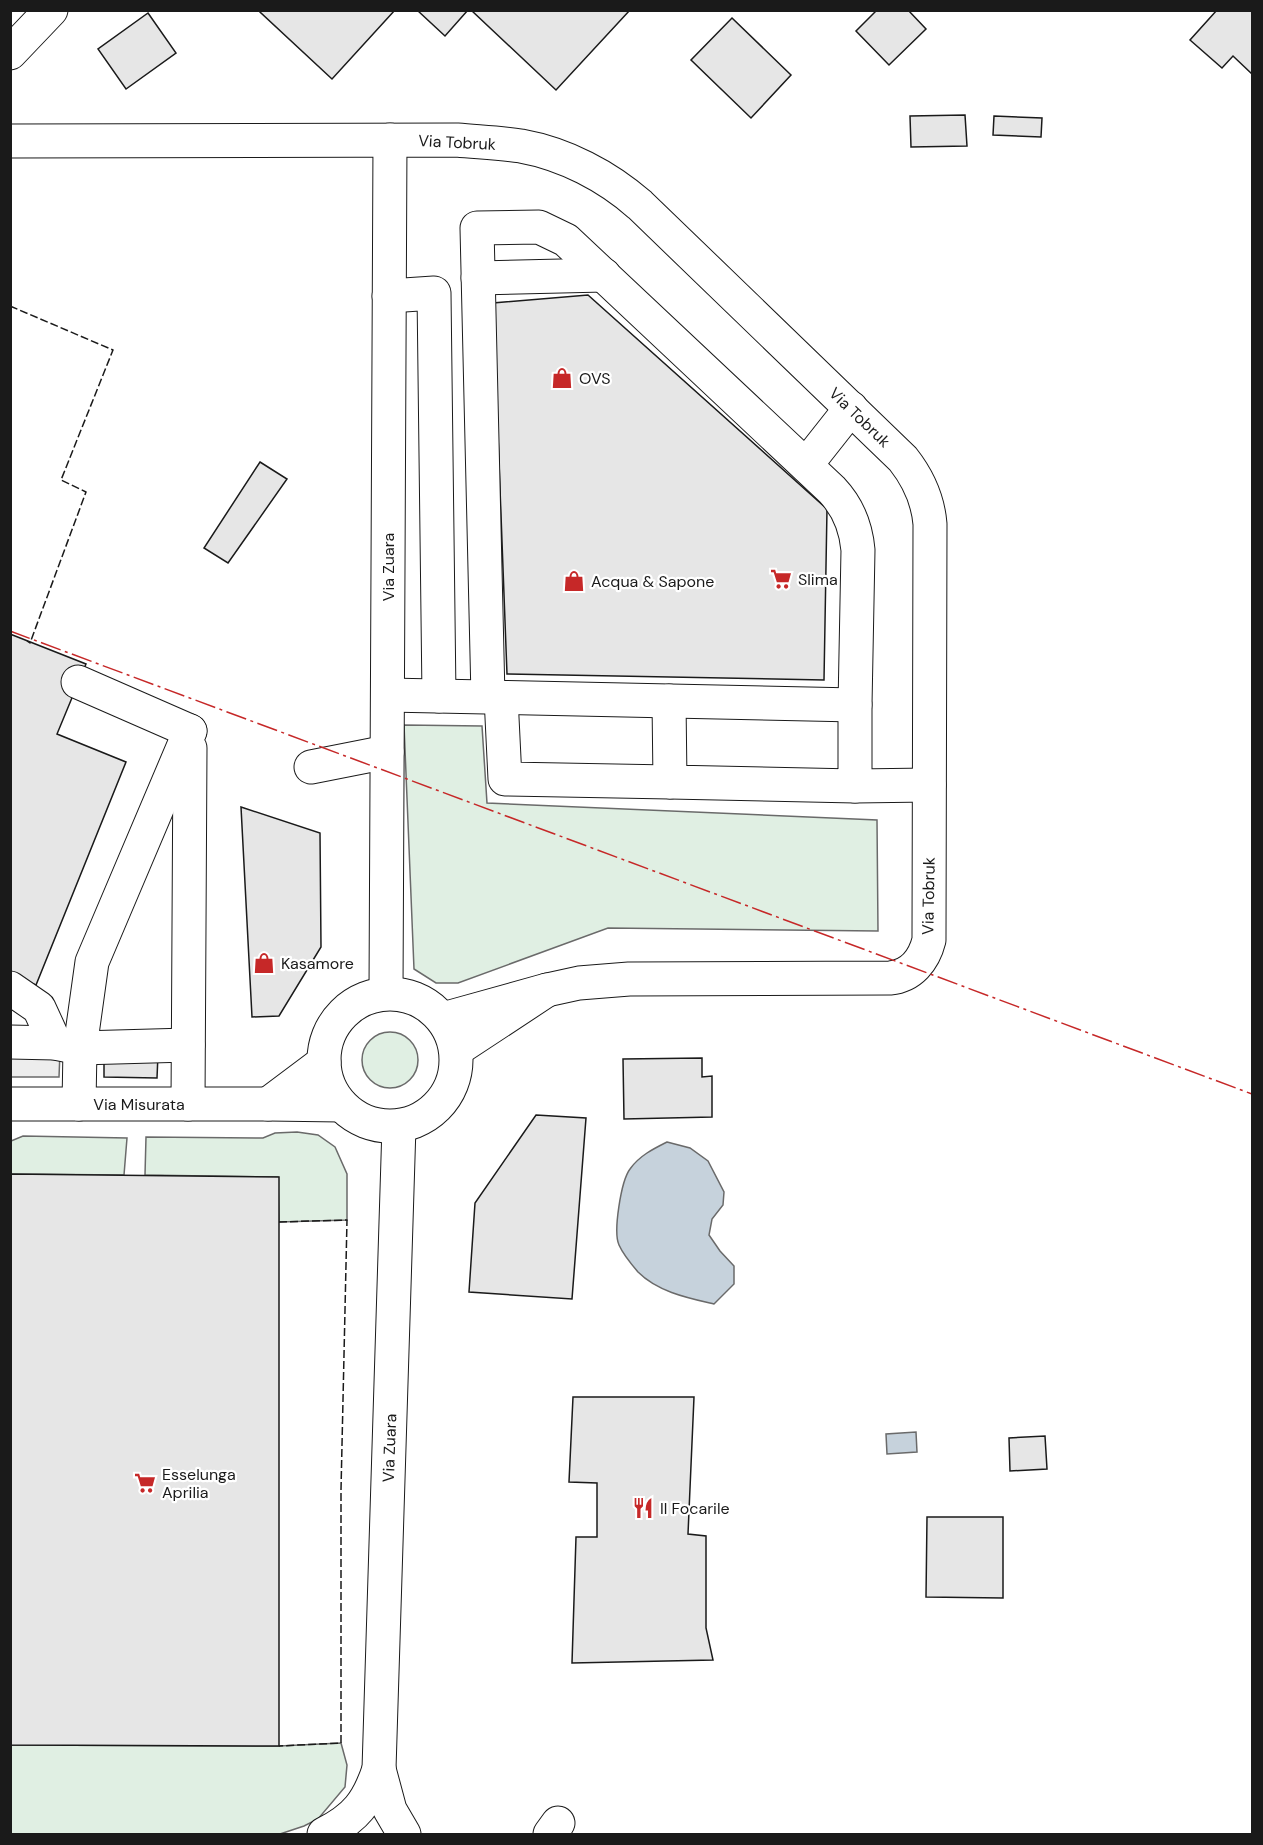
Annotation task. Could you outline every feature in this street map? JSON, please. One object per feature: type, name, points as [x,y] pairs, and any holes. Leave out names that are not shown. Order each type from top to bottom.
[{"type":"street","points":[[10,52],[51,10]]},
{"type":"street","name":"Via Zuara","points":[[386,993],[390,140]]},
{"type":"street","name":"Via Tobruk","points":[[10,141],[457,140],[523,147],[555,155],[604,178],[640,205],[851,408],[908,465],[915,476],[928,509],[930,524],[928,939],[920,960],[915,966],[903,976],[890,978],[629,979],[589,982],[547,990],[443,1019]]},
{"type":"street","points":[[855,786],[858,550],[855,529],[839,497],[566,240],[539,227],[477,228],[494,697],[506,778],[855,786],[929,785]]},
{"type":"street","points":[[478,278],[604,275]]},
{"type":"street","points":[[390,296],[434,293],[439,696]]},
{"type":"street","points":[[806,465],[851,408]]},
{"type":"street","points":[[78,682],[190,731]]},
{"type":"street","points":[[388,695],[855,705]]},
{"type":"street","points":[[669,701],[670,782]]},
{"type":"street","points":[[188,1104],[190,731]]},
{"type":"street","points":[[67,1046],[92,962],[190,731]]},
{"type":"street","points":[[311,767],[387,752]]},
{"type":"street","points":[[10,988],[39,1008],[67,1046],[79,1104]]},
{"type":"street","name":"Via Tobruk","points":[[456,1050],[547,990]]},
{"type":"street","points":[[386,993],[408,996],[427,1004],[443,1019],[452,1033],[456,1050],[456,1071],[449,1092],[436,1108],[419,1120],[399,1126],[378,1126],[357,1118],[341,1105],[326,1077],[324,1062],[326,1041],[335,1023],[349,1008],[366,998],[386,993]]},
{"type":"street","points":[[10,1042],[67,1046],[188,1045]]},
{"type":"street","points":[[268,1104],[324,1062]]},
{"type":"street","name":"Via Misurata","points":[[10,1104],[341,1105]]},
{"type":"street","name":"Via Zuara","points":[[399,1126],[379,1769],[390,1810],[404,1834]]},
{"type":"street","name":"Via Zuara","points":[[324,1834],[351,1818],[363,1806],[379,1769]]},
{"type":"green space","points":[[404,725],[482,726],[487,803],[877,820],[878,931],[608,928],[458,983],[436,983],[414,969]]},
{"type":"green space","points":[[384,1032],[396,1032],[410,1040],[418,1054],[416,1071],[410,1080],[396,1088],[384,1088],[367,1076],[362,1066],[362,1054],[374,1037]]},
{"type":"green space","points":[[297,1132],[318,1135],[335,1147],[347,1174],[347,1220],[279,1222],[278,1177],[145,1175],[146,1137],[263,1138],[275,1133]]},
{"type":"green space","points":[[23,1136],[127,1138],[124,1175],[11,1174],[11,1141]]},
{"type":"green space","points":[[341,1743],[347,1765],[345,1787],[318,1819],[280,1834],[11,1834],[11,1745],[279,1746]]},
{"type":"shaded area","points":[[11,1052],[60,1052],[59,1077],[11,1077]]},
{"type":"shaded area","points":[[667,1142],[690,1148],[708,1161],[724,1192],[723,1205],[712,1219],[709,1235],[734,1266],[734,1284],[714,1304],[655,1285],[638,1272],[619,1245],[617,1218],[627,1175],[642,1157]]},
{"type":"shaded area","points":[[916,1432],[917,1452],[887,1454],[886,1434]]},
{"type":"building","points":[[261,10],[395,10],[332,79],[260,12]]},
{"type":"building","points":[[417,10],[468,10],[445,36]]},
{"type":"building","points":[[471,10],[630,10],[556,90]]},
{"type":"building","points":[[877,10],[908,10],[926,29],[889,65],[856,31]]},
{"type":"building","points":[[1217,10],[1252,10],[1252,74],[1233,56],[1222,68],[1190,40]]},
{"type":"building","points":[[148,13],[176,53],[126,89],[98,49]]},
{"type":"building","points":[[732,18],[791,75],[751,118],[691,60]]},
{"type":"building","points":[[965,115],[967,146],[911,147],[910,116]]},
{"type":"building","points":[[994,116],[1042,118],[1041,137],[993,135]]},
{"type":"building","points":[[588,295],[827,509],[824,680],[507,674],[493,303]]},
{"type":"building","points":[[260,462],[287,479],[228,563],[204,548]]},
{"type":"building","points":[[10,634],[86,664],[57,734],[126,762],[36,985],[10,975]]},
{"type":"building","points":[[241,807],[320,833],[321,947],[279,1016],[252,1017]]},
{"type":"building","points":[[104,1053],[158,1054],[157,1078],[104,1077]]},
{"type":"building","points":[[702,1058],[702,1077],[712,1076],[712,1117],[624,1119],[623,1059]]},
{"type":"building","points":[[536,1115],[586,1118],[572,1299],[469,1292],[475,1203]]},
{"type":"building","name":"Esselunga Aprilia","points":[[10,1174],[279,1177],[279,1746],[10,1745]]},
{"type":"building","name":"Il Focarile","points":[[573,1397],[694,1397],[688,1534],[706,1536],[706,1628],[713,1660],[572,1663],[576,1537],[597,1537],[597,1483],[569,1482]]},
{"type":"building","points":[[1045,1436],[1047,1469],[1010,1471],[1009,1438]]},
{"type":"building","points":[[927,1517],[1003,1517],[1003,1598],[926,1597]]},
{"type":"fence","points":[[10,306],[113,350],[61,480],[86,492],[30,643],[27,641]]},
{"type":"fence","points":[[279,1222],[347,1220],[341,1490],[341,1743],[279,1746]]},
{"type":"power","points":[[10,631],[1252,1094]]},
{"type":"place","name":"OVS","points":[[562,378]]},
{"type":"place","name":"Slima","points":[[781,579]]},
{"type":"place","name":"Acqua & Sapone","points":[[574,581]]},
{"type":"place","name":"Kasamore","points":[[264,963]]},
{"type":"place","name":"Esselunga Aprilia","points":[[145,1483]]},
{"type":"place","name":"Il Focarile","points":[[643,1508]]}]
